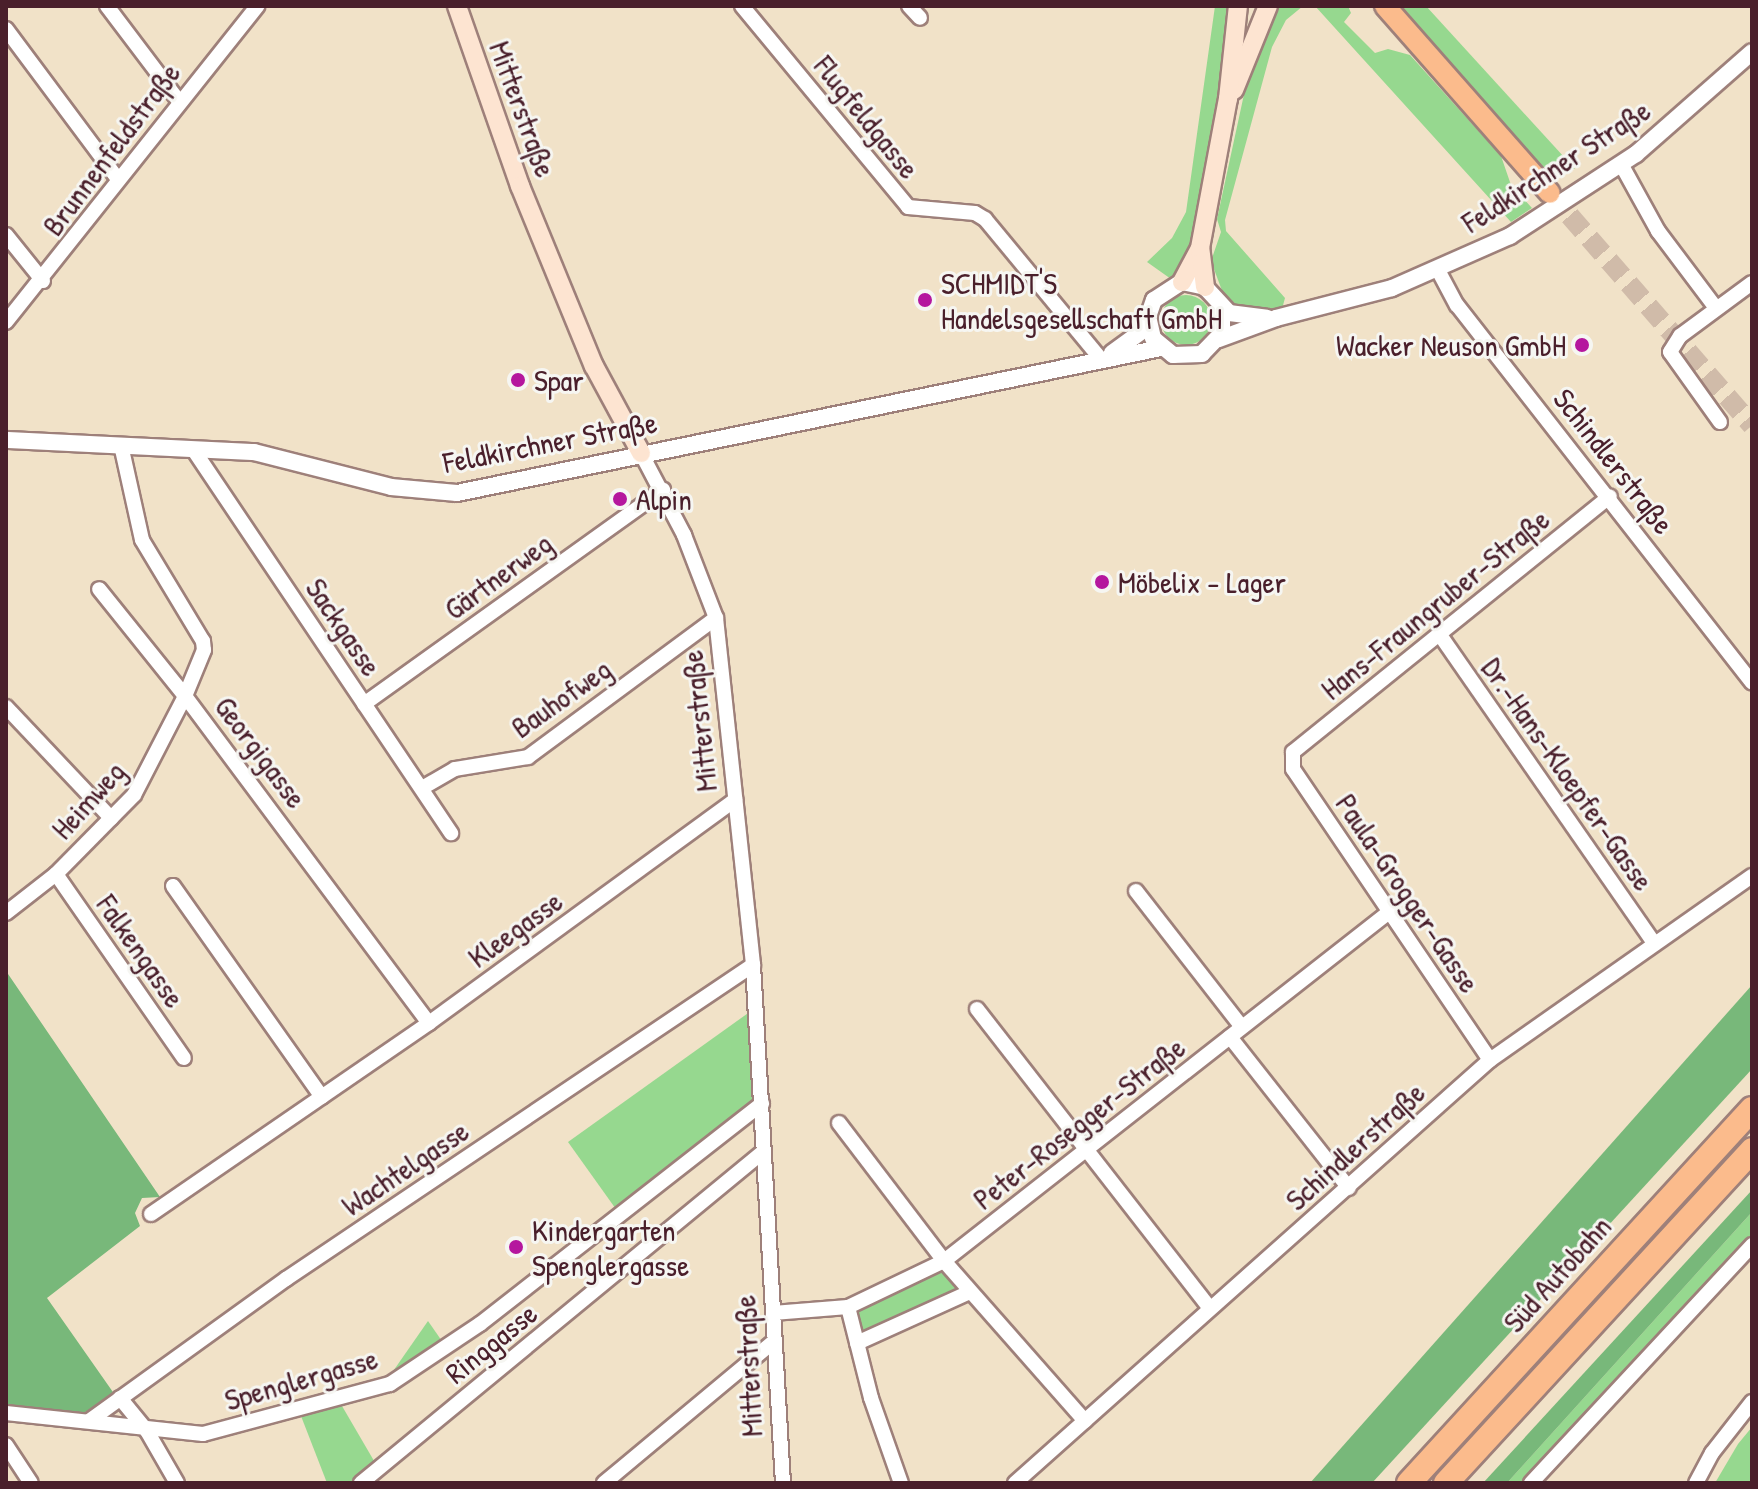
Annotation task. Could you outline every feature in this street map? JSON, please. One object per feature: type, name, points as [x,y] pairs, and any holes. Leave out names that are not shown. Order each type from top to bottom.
[{"type":"highway","name":"Süd Autobahn","points":[[1409,1483],[1752,1109]]},
{"type":"highway","name":"Süd Autobahn","points":[[1446,1483],[1752,1150]]},
{"type":"main road","name":"Mitterstraße","points":[[457,6],[520,186],[594,366],[641,453]]},
{"type":"main road","points":[[1182,282],[1200,248],[1228,99],[1238,6]]},
{"type":"main road","points":[[1236,44],[1250,6]]},
{"type":"main road","points":[[1228,99],[1268,6]]},
{"type":"main road","points":[[1385,8],[1550,193]]},
{"type":"main road","points":[[1200,248],[1205,287]]},
{"type":"street","points":[[107,6],[178,100]]},
{"type":"street","name":"Brunnenfeldstraße","points":[[6,322],[43,281],[178,100],[257,6]]},
{"type":"street","name":"Flugfeldgasse","points":[[742,6],[908,207],[975,213],[985,219],[1101,359]]},
{"type":"street","points":[[909,6],[920,18]]},
{"type":"street","points":[[6,29],[118,179]]},
{"type":"street","name":"Feldkirchner Straße","points":[[1219,339],[1276,318],[1351,300],[1438,270],[1510,236],[1621,164],[1686,114],[1752,52]]},
{"type":"street","points":[[1621,164],[1658,231],[1716,308]]},
{"type":"street","points":[[6,235],[43,281]]},
{"type":"street","name":"Schindlerstraße","points":[[1438,270],[1457,305],[1610,496],[1752,683]]},
{"type":"street","points":[[1182,282],[1205,287],[1222,307],[1219,339],[1195,357],[1180,357],[1161,348],[1149,326],[1154,300],[1182,282]]},
{"type":"street","points":[[1720,422],[1670,352],[1680,336],[1752,283]]},
{"type":"street","name":"Feldkirchner Straße","points":[[1222,307],[1241,316],[1276,318]]},
{"type":"street","name":"Feldkirchner Straße","points":[[1101,359],[1149,326]]},
{"type":"street","name":"Feldkirchner Straße","points":[[6,440],[254,452],[438,494],[514,484],[641,453],[873,411],[1161,348]]},
{"type":"street","name":"Georgigasse","points":[[121,445],[142,540],[203,641],[204,650],[185,696],[429,1023]]},
{"type":"street","name":"Sackgasse","points":[[193,449],[451,833]]},
{"type":"street","name":"Mitterstraße","points":[[641,453],[663,490],[716,618],[753,965],[783,1483]]},
{"type":"street","name":"Gärtnerweg","points":[[364,704],[663,490]]},
{"type":"street","name":"Hans-Fraungruber-Straße","points":[[1293,752],[1610,496]]},
{"type":"street","points":[[99,589],[185,696]]},
{"type":"street","name":"Bauhofweg","points":[[422,788],[455,769],[528,757],[716,618]]},
{"type":"street","name":"Dr.-Hans-Kloepfer-Gasse","points":[[1440,635],[1654,943]]},
{"type":"street","name":"Heimweg","points":[[6,913],[56,874],[143,783],[185,696]]},
{"type":"street","points":[[6,707],[111,818]]},
{"type":"street","name":"Paula-Grogger-Gasse","points":[[1293,752],[1293,769],[1490,1060]]},
{"type":"street","name":"Kleegasse","points":[[151,1214],[429,1023],[735,800]]},
{"type":"street","name":"Falkengasse","points":[[56,874],[184,1058]]},
{"type":"street","name":"Schindlerstraße","points":[[1015,1483],[1490,1060],[1752,876]]},
{"type":"street","points":[[173,886],[322,1097]]},
{"type":"street","points":[[1136,891],[1242,1027]]},
{"type":"street","name":"Peter-Rosegger-Straße","points":[[773,1313],[848,1307],[944,1261],[1388,913]]},
{"type":"street","name":"Wachtelgasse","points":[[89,1421],[286,1279],[753,965]]},
{"type":"street","points":[[977,1009],[1210,1308]]},
{"type":"street","points":[[1230,1037],[1349,1188]]},
{"type":"street","name":"Spenglergasse","points":[[6,1413],[89,1421],[147,1431],[203,1434],[390,1384],[480,1324],[762,1104]]},
{"type":"street","points":[[839,1123],[944,1261],[1085,1421]]},
{"type":"street","name":"Ringgasse","points":[[361,1483],[764,1151]]},
{"type":"street","points":[[1531,1483],[1752,1245]]},
{"type":"street","points":[[857,1343],[970,1292]]},
{"type":"street","points":[[848,1307],[901,1483]]},
{"type":"street","points":[[604,1483],[773,1342]]},
{"type":"street","points":[[120,1398],[147,1431],[177,1483]]},
{"type":"street","points":[[1696,1483],[1712,1453],[1752,1402]]},
{"type":"street","points":[[6,1445],[31,1483]]},
{"type":"green space","points":[[1215,6],[1234,6],[1193,242],[1177,277],[1171,279],[1147,262],[1172,238],[1186,212]]},
{"type":"green space","points":[[1275,6],[1303,6],[1286,20],[1272,47],[1225,220],[1226,231],[1285,298],[1282,309],[1259,312],[1235,308],[1224,296],[1211,261],[1221,232],[1217,219],[1251,62]]},
{"type":"green space","points":[[1315,6],[1348,6],[1351,13],[1344,22],[1375,53],[1388,49],[1410,55],[1501,156],[1511,185],[1532,208],[1511,222]]},
{"type":"green space","points":[[1400,6],[1426,6],[1575,169],[1540,167]]},
{"type":"green space","points":[[1186,295],[1204,302],[1211,320],[1204,338],[1186,345],[1168,338],[1161,320],[1168,302]]},
{"type":"green space","points":[[6,971],[160,1197],[142,1198],[135,1213],[140,1226],[47,1298],[115,1395],[80,1415],[6,1408]]},
{"type":"green space","points":[[1752,985],[1752,1069],[1372,1483],[1310,1483]]},
{"type":"green space","points":[[751,1011],[757,1103],[618,1212],[568,1142]]},
{"type":"green space","points":[[1752,1190],[1752,1212],[1507,1483],[1483,1483]]},
{"type":"green space","points":[[1752,1212],[1752,1235],[1521,1483],[1507,1483]]},
{"type":"green space","points":[[938,1272],[948,1274],[957,1288],[952,1297],[863,1337],[853,1317],[859,1309]]},
{"type":"green space","points":[[428,1321],[444,1344],[389,1377]]},
{"type":"green space","points":[[342,1406],[377,1466],[356,1483],[327,1483],[301,1416]]},
{"type":"green space","points":[[1752,1427],[1752,1483],[1715,1483],[1738,1444]]},
{"type":"tunnel","points":[[1550,193],[1752,425]]},
{"type":"place","name":"SCHMIDT'S Handelsgesellschaft GmbH","points":[[925,300]]},
{"type":"place","name":"Wacker Neuson GmbH","points":[[1582,345]]},
{"type":"place","name":"Spar","points":[[518,380]]},
{"type":"place","name":"Alpin","points":[[620,499]]},
{"type":"place","name":"Möbelix - Lager","points":[[1102,582]]},
{"type":"place","name":"Kindergarten Spenglergasse","points":[[516,1247]]}]
